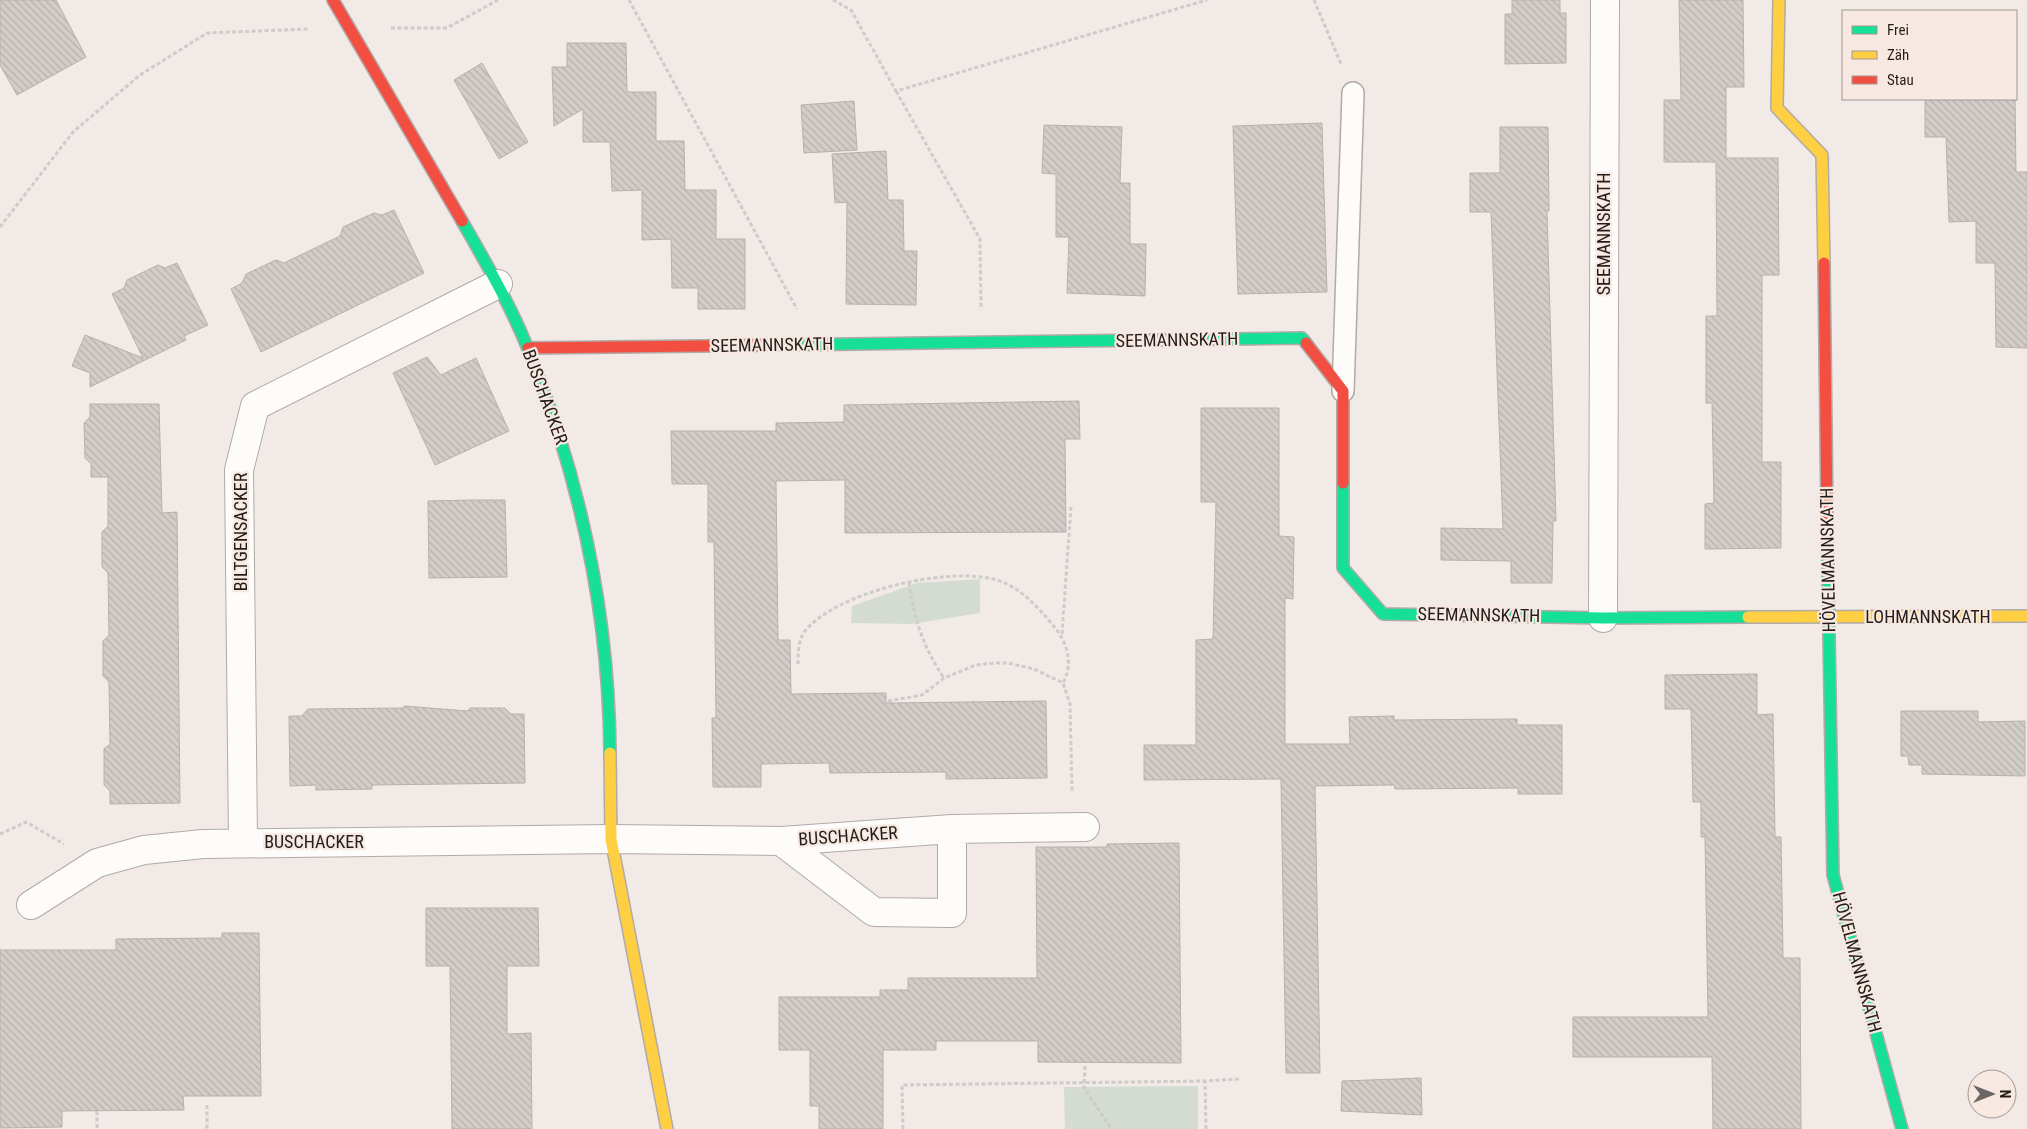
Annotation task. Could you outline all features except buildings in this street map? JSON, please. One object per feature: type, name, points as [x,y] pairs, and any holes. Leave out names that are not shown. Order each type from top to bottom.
[{"type":"street","name":"BUSCHACKER","points":[[333,0],[498,284],[528,348],[569,463],[597,583],[610,708],[611,839],[667,1129]]},
{"type":"street","name":"SEEMANNSKATH","points":[[1603,618],[1604,0]]},
{"type":"street","name":"HÖVELMANNSKATH","points":[[1779,0],[1777,108],[1822,155],[1833,875],[1902,1129]]},
{"type":"street","name":"BILTGENSACKER","points":[[243,842],[239,470],[255,406],[498,284]]},
{"type":"street","name":"SEEMANNSKATH","points":[[528,348],[1302,338],[1343,391],[1343,568],[1383,614],[1603,618],[1829,618]]},
{"type":"street","name":"LOHMANNSKATH","points":[[1829,618],[2027,616]]},
{"type":"street","name":"BUSCHACKER","points":[[31,905],[97,863],[144,850],[203,844],[243,842],[611,839],[781,841],[952,829],[1079,827]]},
{"type":"street","points":[[781,841],[874,912],[952,913],[952,829]]},
{"type":"lane","points":[[1343,391],[1353,93]]},
{"type":"path","points":[[0,227],[73,132],[140,75],[207,33],[350,28],[447,28],[498,0]]},
{"type":"path","points":[[629,0],[816,344]]},
{"type":"path","points":[[833,0],[851,10],[980,239],[982,342]]},
{"type":"path","points":[[896,91],[1207,0]]},
{"type":"path","points":[[1314,0],[1353,93]]},
{"type":"path","points":[[1071,507],[1062,635],[1069,671],[1063,683],[1070,704],[1079,827]]},
{"type":"path","points":[[798,664],[798,649],[803,633],[829,609],[909,582],[939,576],[962,575],[994,579],[1015,588],[1029,599],[1062,635]]},
{"type":"path","points":[[909,582],[917,628],[929,656],[944,678]]},
{"type":"path","points":[[888,702],[922,695],[944,678],[976,666],[1008,663],[1034,669],[1063,683]]},
{"type":"path","points":[[0,834],[26,822],[97,863]]},
{"type":"path","points":[[1085,1066],[1084,1084],[1111,1129]]},
{"type":"path","points":[[903,1129],[902,1085],[1084,1084],[1205,1081],[1239,1078]]},
{"type":"path","points":[[1205,1081],[1206,1129]]},
{"type":"path","points":[[207,1105],[207,1129]]},
{"type":"path","points":[[97,1111],[97,1129]]},
{"type":"shaded area","points":[[980,579],[980,613],[911,624],[851,623],[852,606],[917,583]]},
{"type":"shaded area","points":[[1198,1086],[1198,1129],[1065,1129],[1064,1087]]},
{"type":"traffic: fast","points":[[462,221],[489,268],[521,332],[563,447],[577,497],[588,547],[604,649],[610,753]]},
{"type":"traffic: fast","points":[[780,345],[1302,338],[1306,343]]},
{"type":"traffic: fast","points":[[1343,483],[1343,568],[1383,614],[1603,618],[1748,617]]},
{"type":"traffic: fast","points":[[1827,514],[1833,875],[1902,1129]]},
{"type":"traffic: slow","points":[[1779,0],[1777,108],[1822,155],[1824,263]]},
{"type":"traffic: slow","points":[[1748,617],[2027,616]]},
{"type":"traffic: slow","points":[[610,753],[611,839],[667,1129]]},
{"type":"traffic: jam","points":[[333,0],[462,221]]},
{"type":"traffic: jam","points":[[1824,263],[1827,514]]},
{"type":"traffic: jam","points":[[1306,343],[1343,391],[1343,483]]},
{"type":"traffic: jam","points":[[528,348],[780,345]]}]
